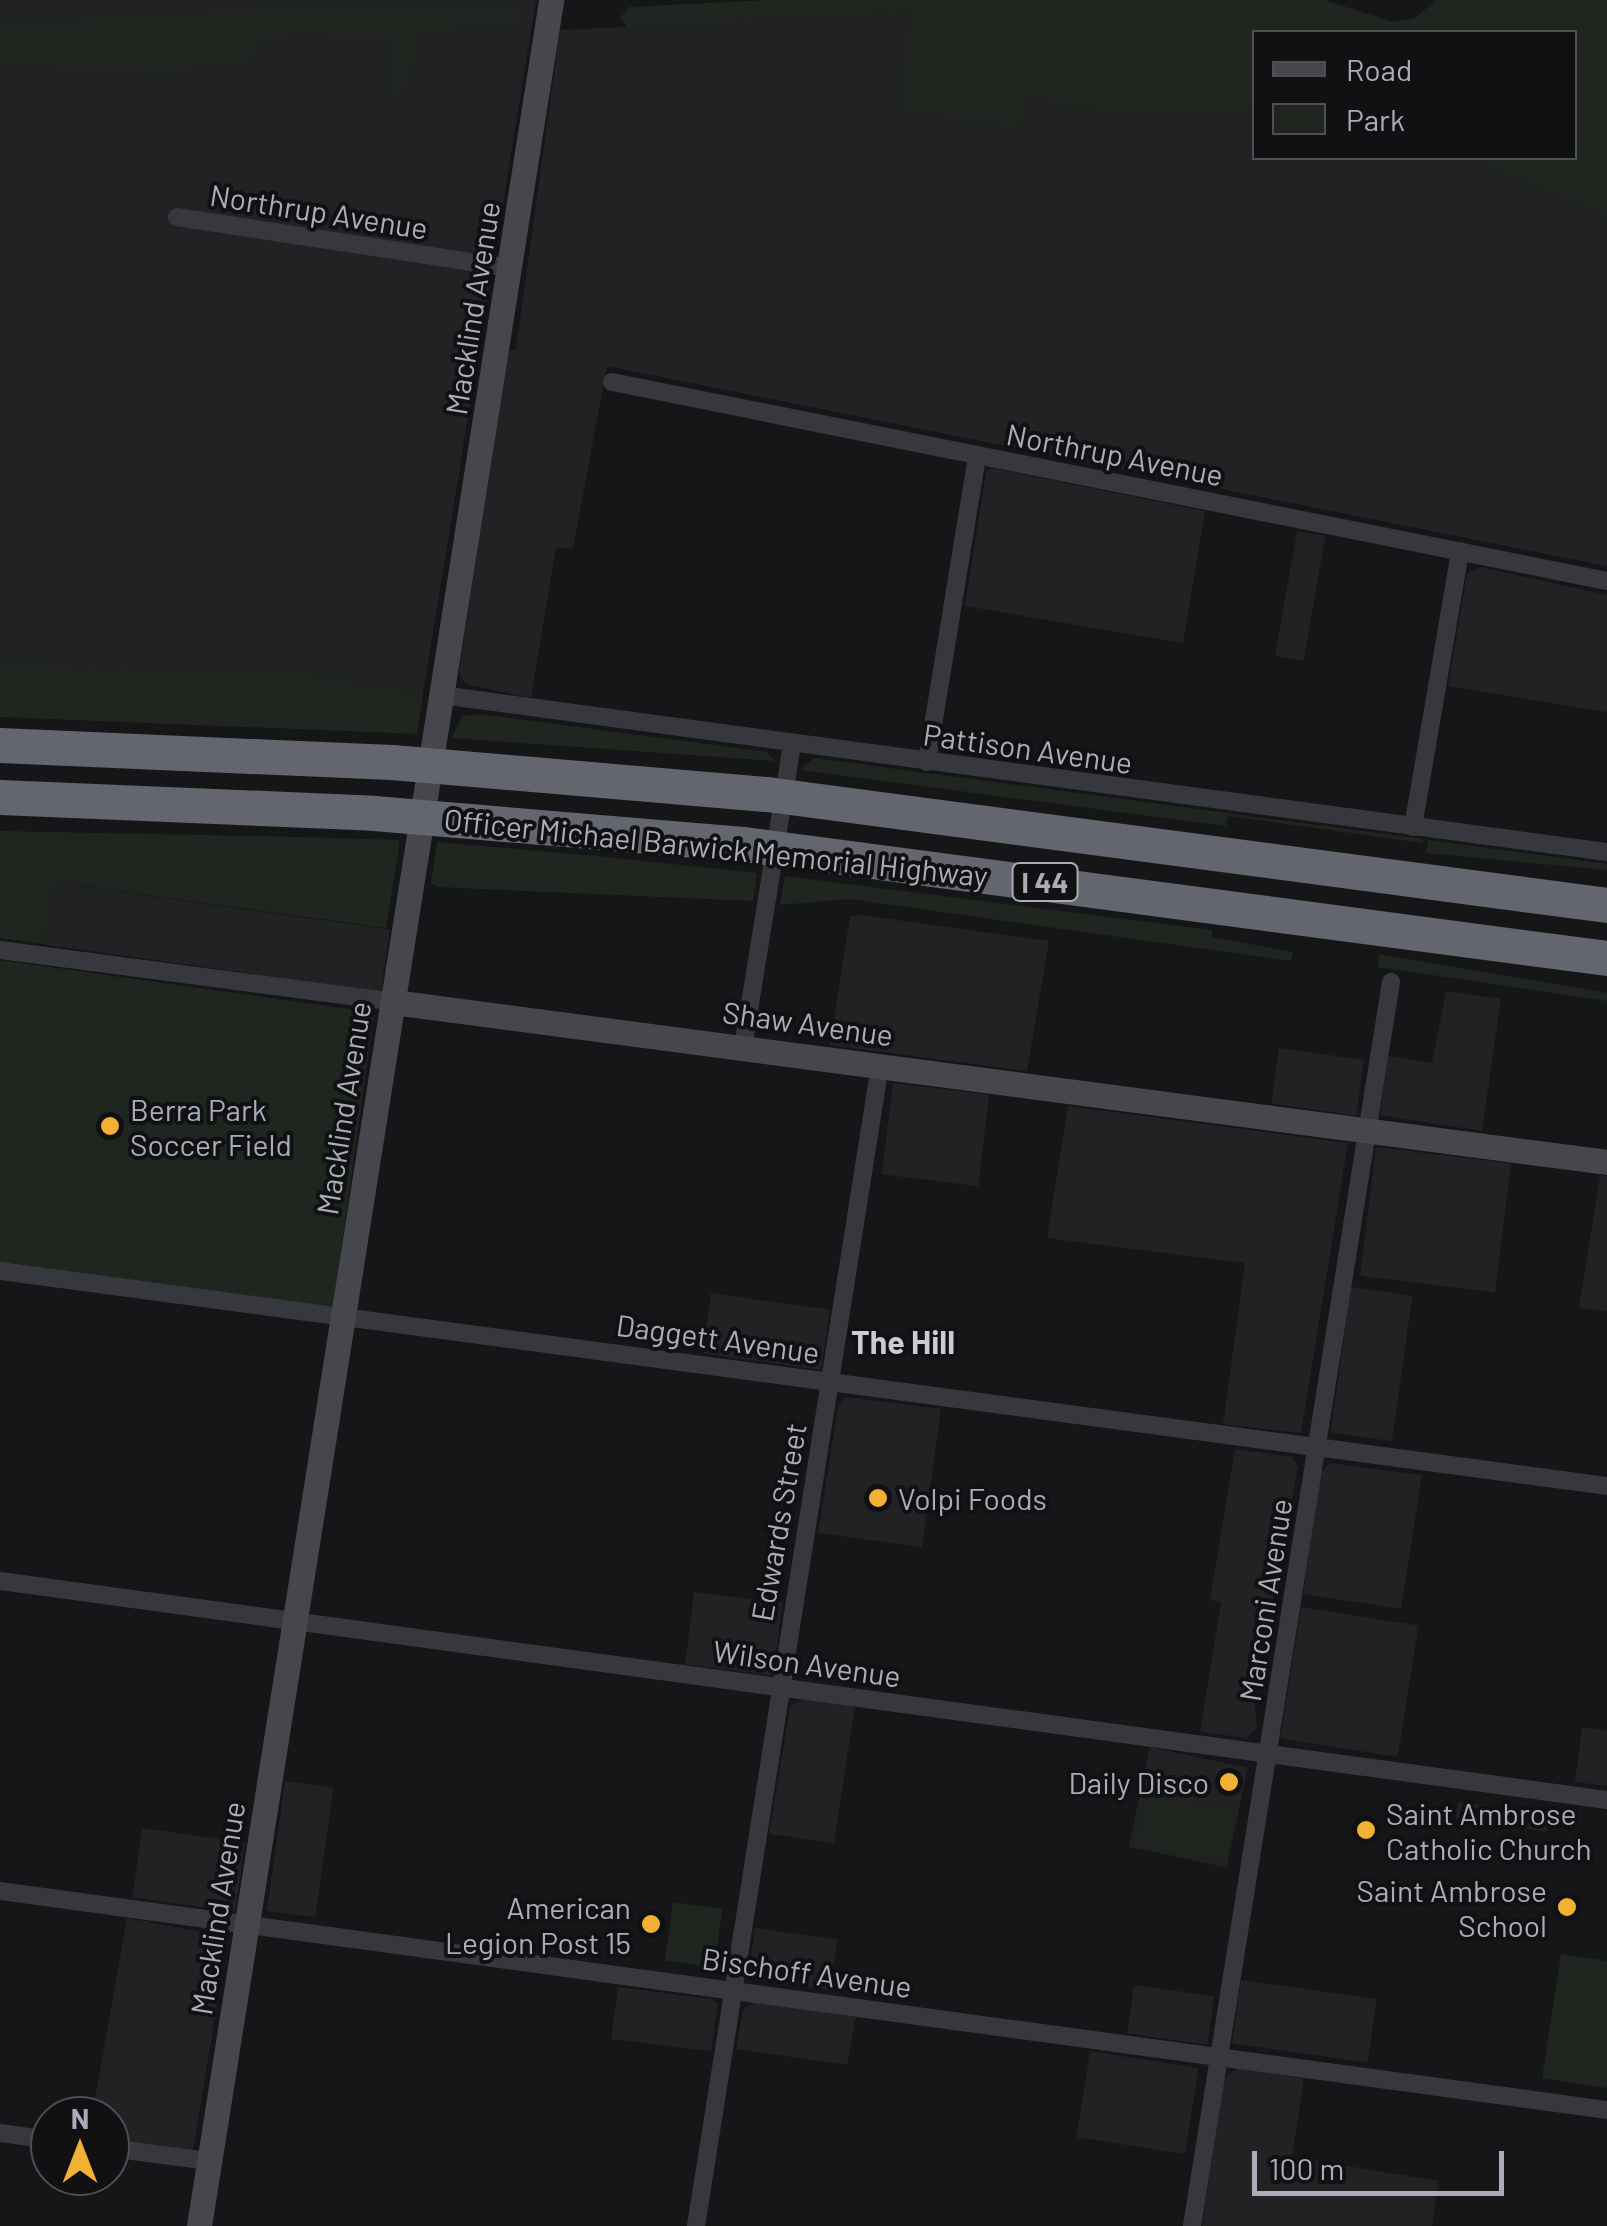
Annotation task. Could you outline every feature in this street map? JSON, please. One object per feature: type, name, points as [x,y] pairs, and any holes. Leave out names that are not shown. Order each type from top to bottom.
[{"type":"highway","name":"Officer Michael Barwick Memorial Highway","points":[[0,745],[392,762],[767,794],[1607,905]]},
{"type":"highway","name":"Officer Michael Barwick Memorial Highway","points":[[0,797],[356,812],[743,844],[1607,958]]},
{"type":"street","name":"Macklind Avenue","points":[[199,2226],[512,268],[551,0]]},
{"type":"street","name":"Northrup Avenue","points":[[177,217],[512,268]]},
{"type":"street","name":"Northrup Avenue","points":[[612,382],[1607,581]]},
{"type":"street","points":[[927,762],[977,454]]},
{"type":"street","points":[[1414,827],[1460,551]]},
{"type":"street","name":"Pattison Avenue","points":[[442,695],[1607,852]]},
{"type":"street","points":[[743,1047],[792,744]]},
{"type":"street","name":"Shaw Avenue","points":[[0,950],[1607,1162]]},
{"type":"street","name":"Marconi Avenue","points":[[1192,2226],[1391,982]]},
{"type":"street","name":"Edwards Street","points":[[696,2226],[778,1687],[880,1065]]},
{"type":"street","name":"Daggett Avenue","points":[[0,1270],[1607,1486]]},
{"type":"street","name":"Wilson Avenue","points":[[0,1581],[1607,1800]]},
{"type":"street","name":"Bischoff Avenue","points":[[0,1891],[1607,2110]]},
{"type":"street","points":[[0,2133],[30,2137]]},
{"type":"street","points":[[130,2151],[210,2161]]},
{"type":"shaded area","points":[[0,0],[536,0],[423,694],[308,673],[0,663]]},
{"type":"shaded area","points":[[912,13],[899,109],[1021,125],[1027,98],[1097,111],[1252,112],[1252,160],[1471,160],[1607,216],[1607,566],[607,366],[573,549],[556,547],[531,698],[465,684],[459,672],[508,351],[516,349],[560,30]]},
{"type":"shaded area","points":[[992,468],[1205,511],[1183,643],[965,606],[986,472]]},
{"type":"shaded area","points":[[1297,531],[1326,536],[1304,661],[1275,656]]},
{"type":"shaded area","points":[[1480,567],[1607,595],[1607,712],[1448,686],[1467,574]]},
{"type":"shaded area","points":[[52,882],[390,929],[381,992],[43,944]]},
{"type":"shaded area","points":[[850,916],[1049,941],[1027,1071],[830,1045]]},
{"type":"shaded area","points":[[1446,991],[1501,999],[1482,1131],[1380,1115],[1388,1056],[1432,1063]]},
{"type":"shaded area","points":[[1279,1048],[1364,1060],[1356,1115],[1271,1103]]},
{"type":"shaded area","points":[[893,1083],[989,1095],[978,1186],[882,1174]]},
{"type":"shaded area","points":[[1068,1106],[1348,1143],[1301,1433],[1223,1424],[1245,1263],[1047,1238]]},
{"type":"shaded area","points":[[1376,1147],[1511,1164],[1495,1293],[1360,1276]]},
{"type":"shaded area","points":[[1600,1175],[1607,1176],[1607,1311],[1579,1308]]},
{"type":"shaded area","points":[[1351,1287],[1412,1296],[1392,1441],[1331,1433]]},
{"type":"shaded area","points":[[711,1293],[830,1310],[821,1370],[703,1353]]},
{"type":"shaded area","name":"Volpi Foods","points":[[846,1397],[941,1409],[922,1547],[818,1533],[838,1407]]},
{"type":"shaded area","points":[[1235,1449],[1292,1457],[1298,1467],[1254,1696],[1257,1728],[1247,1738],[1200,1732],[1221,1602],[1210,1600]]},
{"type":"shaded area","points":[[1330,1463],[1422,1475],[1401,1609],[1303,1594],[1320,1473]]},
{"type":"shaded area","points":[[694,1592],[782,1603],[773,1675],[685,1664]]},
{"type":"shaded area","points":[[1301,1607],[1419,1626],[1398,1757],[1280,1738]]},
{"type":"shaded area","points":[[802,1699],[855,1706],[834,1843],[769,1834],[790,1707]]},
{"type":"shaded area","points":[[1582,1727],[1607,1731],[1607,1786],[1575,1782]]},
{"type":"shaded area","points":[[1150,1747],[1248,1768],[1227,1868],[1129,1847]]},
{"type":"shaded area","points":[[285,1781],[334,1788],[315,1918],[267,1911]]},
{"type":"shaded area","points":[[142,1828],[245,1842],[235,1912],[132,1897]]},
{"type":"shaded area","points":[[127,1918],[228,1937],[193,2151],[130,2143],[130,2096],[96,2096]]},
{"type":"shaded area","points":[[755,1928],[837,1940],[830,1990],[748,1979]]},
{"type":"shaded area","points":[[1241,1980],[1377,1999],[1368,2062],[1232,2043]]},
{"type":"shaded area","points":[[1134,1985],[1214,1996],[1207,2045],[1127,2034]]},
{"type":"shaded area","points":[[618,1987],[712,1999],[718,2004],[711,2051],[611,2039]]},
{"type":"shaded area","points":[[756,2001],[856,2017],[847,2065],[736,2049],[743,2010]]},
{"type":"shaded area","points":[[1090,2051],[1199,2068],[1185,2154],[1076,2137]]},
{"type":"shaded area","points":[[1237,2068],[1304,2079],[1292,2157],[1439,2181],[1432,2226],[1202,2226],[1224,2078]]},
{"type":"green space","points":[[768,0],[1324,0],[1392,22],[1414,19],[1436,0],[1607,0],[1607,216],[1471,160],[1577,160],[1577,30],[1252,30],[1252,112],[1097,111],[1027,98],[1021,126],[899,110],[911,13],[627,27],[620,18],[629,7]]},
{"type":"green space","points":[[520,5],[521,23],[419,30],[404,94],[394,93],[390,82],[393,39],[297,34],[255,41],[253,60],[167,71],[0,66],[0,25],[272,8]]},
{"type":"green space","points":[[0,663],[308,673],[423,694],[417,734],[0,717]]},
{"type":"green space","points":[[479,714],[767,752],[775,761],[452,738],[462,716]]},
{"type":"green space","points":[[814,758],[1423,839],[1423,843],[1228,816],[1226,826],[800,770]]},
{"type":"green space","points":[[0,831],[400,840],[386,928],[53,882],[43,944],[0,938]]},
{"type":"green space","points":[[1428,840],[1607,864],[1607,870],[1426,853]]},
{"type":"green space","points":[[437,842],[757,873],[753,901],[437,887],[431,883]]},
{"type":"green space","points":[[785,876],[1212,930],[1212,937],[1293,952],[1291,961],[849,899],[780,905]]},
{"type":"green space","points":[[1379,954],[1607,993],[1607,1001],[1378,967]]},
{"type":"green space","points":[[0,960],[374,1013],[333,1310],[0,1263]]},
{"type":"green space","points":[[1145,1798],[1233,1810],[1226,1859],[1138,1847]]},
{"type":"green space","points":[[1458,1802],[1549,1815],[1547,1832],[1456,1819]]},
{"type":"green space","name":"American Legion Post 15","points":[[673,1902],[723,1909],[714,1967],[665,1960]]},
{"type":"green space","points":[[1561,1954],[1607,1961],[1607,2088],[1542,2078]]},
{"type":"place","name":"Berra Park Soccer Field","points":[[110,1126]]},
{"type":"place","name":"Volpi Foods","points":[[878,1498]]},
{"type":"place","name":"Daily Disco","points":[[1229,1782]]},
{"type":"place","name":"Saint Ambrose Catholic Church","points":[[1366,1830]]},
{"type":"place","name":"Saint Ambrose School","points":[[1567,1907]]},
{"type":"place","name":"American Legion Post 15","points":[[651,1924]]},
{"type":"district","name":"The Hill","points":[[903,1341]]}]
